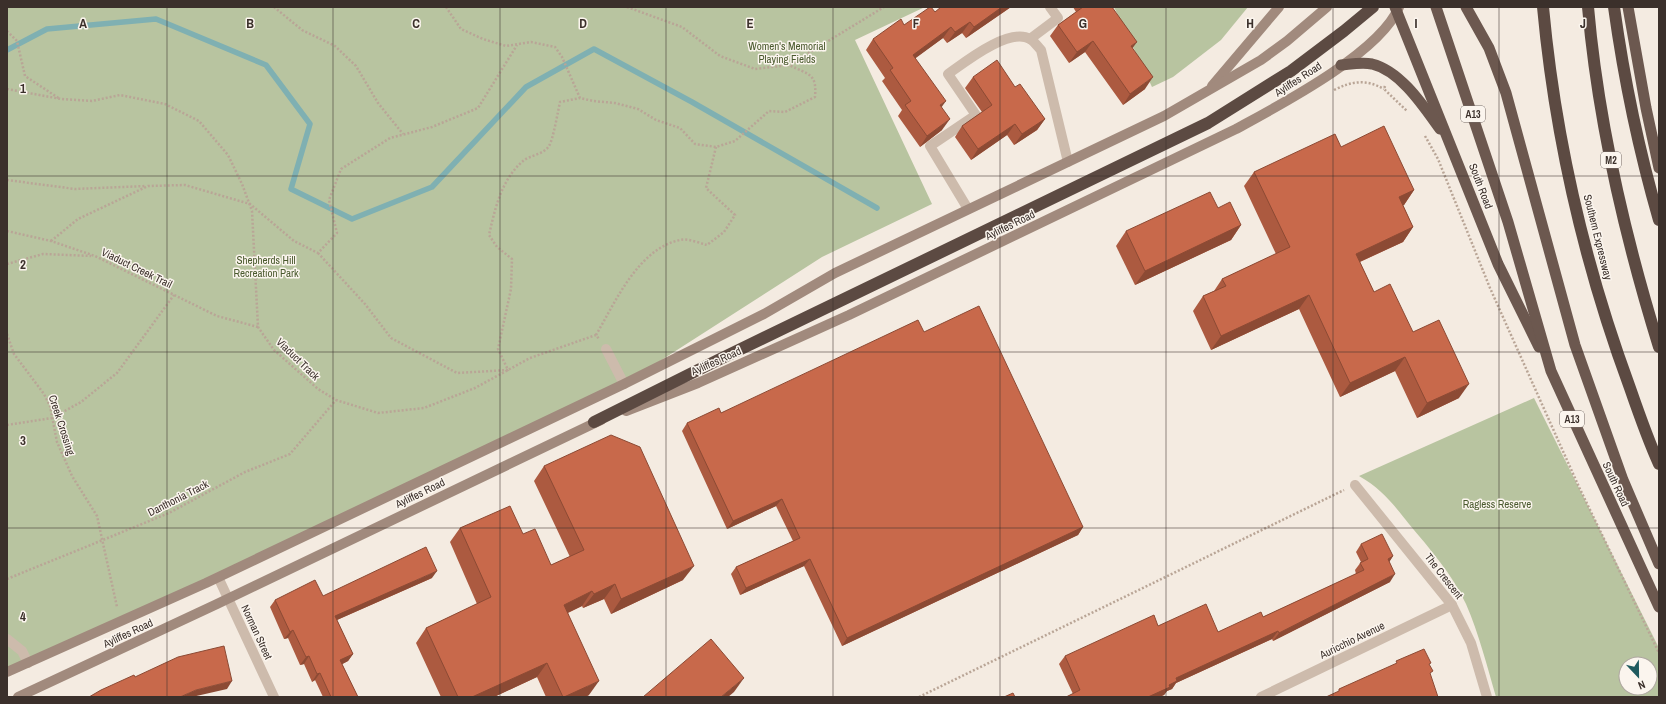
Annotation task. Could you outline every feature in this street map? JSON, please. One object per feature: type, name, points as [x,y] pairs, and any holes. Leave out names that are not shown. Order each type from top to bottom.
[{"type":"highway","points":[[594,422],[1040,203],[1149,153],[1208,123],[1291,71],[1373,7]]},
{"type":"highway","name":"South Road","points":[[1436,7],[1508,222],[1551,371]]},
{"type":"highway","points":[[1466,7],[1488,48],[1506,93],[1575,345],[1623,480],[1659,564]]},
{"type":"highway","name":"Southern Expressway","points":[[1543,7],[1562,141],[1591,266],[1618,357],[1659,464]]},
{"type":"highway","name":"M2","points":[[1588,7],[1596,76],[1614,176],[1625,227],[1659,347]]},
{"type":"highway","points":[[1614,7],[1621,56],[1650,189],[1659,220]]},
{"type":"highway","points":[[1628,7],[1646,108],[1659,168]]},
{"type":"highway","name":"South Road","points":[[1397,8],[1498,264],[1551,371],[1659,607]]},
{"type":"highway","points":[[1341,65],[1361,63],[1374,65],[1392,75],[1414,94],[1450,143]]},
{"type":"main road","points":[[1206,94],[1279,7]]},
{"type":"main road","name":"Ayliffes Road","points":[[7,672],[218,577],[624,384],[764,314],[835,273],[1164,116],[1206,94],[1261,60],[1287,41],[1327,7]]},
{"type":"main road","name":"Ayliffes Road","points":[[18,697],[228,599],[594,422],[698,383],[973,256],[1236,129],[1276,107],[1341,65],[1372,42],[1386,28],[1397,8]]},
{"type":"street","points":[[1030,39],[1058,18],[1050,7]]},
{"type":"street","points":[[968,209],[930,146],[976,115],[948,74],[990,46],[1016,36],[1030,39],[1040,50],[1068,162]]},
{"type":"street","points":[[606,349],[624,384]]},
{"type":"street","name":"The Crescent","points":[[1355,485],[1452,605],[1471,643],[1487,697]]},
{"type":"street","name":"Norman Street","points":[[218,577],[274,697]]},
{"type":"street","name":"Auricchio Avenue","points":[[1261,697],[1452,605]]},
{"type":"street","points":[[7,639],[22,651],[28,663]]},
{"type":"path","points":[[274,7],[302,30],[335,46],[356,66],[378,103],[403,134]]},
{"type":"path","points":[[446,7],[461,29],[483,39],[506,46],[531,42],[555,47],[562,57],[568,75],[580,98]]},
{"type":"path","points":[[628,7],[682,27],[720,56],[755,68],[790,65],[884,7]]},
{"type":"path","points":[[7,31],[17,41],[26,76],[61,99]]},
{"type":"path","points":[[318,253],[337,233],[329,200],[340,169],[390,138],[432,127],[478,108],[517,45]]},
{"type":"path","points":[[7,180],[75,189],[185,185],[250,204],[294,241],[318,253],[365,304],[391,338],[457,373],[508,370],[498,349],[511,289],[512,259],[497,247],[489,235],[495,209],[507,180],[523,160],[538,155],[549,146],[560,102],[580,98],[593,102],[615,103],[638,109],[656,120],[680,128],[695,144],[716,146],[736,141],[769,111],[785,112],[816,97],[816,83],[812,76],[790,65]]},
{"type":"path","points":[[1333,91],[1348,84],[1361,81],[1375,84],[1384,89],[1408,112]]},
{"type":"path","points":[[1384,89],[1388,82]]},
{"type":"path","points":[[7,90],[61,99],[92,100],[120,95],[165,104],[199,121],[228,155],[250,204],[252,211],[258,327]]},
{"type":"path","points":[[1422,131],[1438,159],[1490,288],[1579,488],[1659,652]]},
{"type":"path","points":[[606,349],[596,335],[630,276],[644,261],[664,245],[681,239],[707,245],[724,232],[735,215],[706,188],[716,146]]},
{"type":"path","points":[[50,241],[78,219],[148,186]]},
{"type":"path","name":"Viaduct Creek Trail","points":[[7,231],[50,241],[95,256],[217,316],[258,327]]},
{"type":"path","points":[[7,264],[43,254],[95,256]]},
{"type":"path","points":[[7,425],[52,418],[81,402],[117,373],[174,295]]},
{"type":"path","name":"Viaduct Track","points":[[258,327],[274,350],[318,389],[336,400],[378,413],[424,408],[475,388],[530,358],[596,335]]},
{"type":"path","name":"Creek Crossing","points":[[7,334],[14,354],[44,394],[52,418],[57,442],[72,476],[97,516],[117,607]]},
{"type":"path","name":"Danthonia Track","points":[[7,579],[169,513],[245,472],[290,454],[336,400]]},
{"type":"path","points":[[919,697],[1355,485]]},
{"type":"green space","name":"Shepherds Hill Recreation Park","points":[[7,7],[925,7],[855,40],[932,204],[822,257],[624,384],[7,672]]},
{"type":"green space","points":[[1114,7],[1248,7],[1221,40],[1173,77],[1152,87]]},
{"type":"green space","name":"Ragless Reserve","points":[[1534,398],[1659,648],[1659,697],[1496,697],[1475,627],[1466,604],[1454,582],[1433,552],[1392,503],[1359,476]]},
{"type":"building","points":[[930,7],[935,12],[941,7],[1002,7],[974,27],[970,22],[955,32],[951,27],[913,55],[946,101],[940,105],[950,119],[927,136],[905,105],[911,101],[890,70],[893,68],[873,39],[901,19],[904,25]]},
{"type":"building","points":[[1083,7],[1112,7],[1137,42],[1131,46],[1153,77],[1130,94],[1093,41],[1077,52],[1058,25]]},
{"type":"building","points":[[997,60],[1015,87],[1020,84],[1045,119],[1022,134],[1015,124],[978,149],[962,126],[992,105],[973,77]]},
{"type":"building","points":[[1384,126],[1414,190],[1399,197],[1413,227],[1356,254],[1374,292],[1390,284],[1413,332],[1439,320],[1469,384],[1427,403],[1405,357],[1350,383],[1309,295],[1221,336],[1203,296],[1226,286],[1222,279],[1290,247],[1254,172],[1335,134],[1341,147]]},
{"type":"building","points":[[1210,192],[1218,208],[1230,202],[1241,225],[1145,271],[1126,231]]},
{"type":"building","points":[[979,306],[1083,527],[847,638],[810,559],[746,588],[736,567],[800,538],[782,499],[733,521],[687,423],[719,408],[721,413],[918,320],[924,332]]},
{"type":"building","points":[[611,435],[640,447],[694,566],[621,599],[615,584],[594,594],[592,591],[564,605],[599,681],[563,697],[547,663],[472,697],[458,697],[426,628],[491,597],[460,528],[510,506],[523,534],[535,529],[551,565],[584,550],[544,466]]},
{"type":"building","points":[[1382,534],[1393,556],[1388,559],[1395,574],[1279,633],[1278,631],[1176,678],[1177,681],[1169,685],[1170,687],[1148,697],[1066,697],[1080,690],[1065,656],[1154,615],[1158,626],[1206,604],[1218,632],[1261,612],[1263,617],[1364,570],[1360,563],[1368,559],[1361,544]]},
{"type":"building","points":[[426,547],[437,571],[335,616],[353,654],[340,660],[358,697],[331,697],[320,673],[317,674],[309,656],[306,657],[293,630],[290,632],[275,600],[315,580],[323,596]]},
{"type":"building","points":[[711,639],[744,678],[721,697],[643,697]]},
{"type":"building","points":[[224,646],[232,681],[196,690],[180,697],[89,697],[134,675],[135,677],[178,657]]},
{"type":"building","points":[[1424,649],[1431,663],[1429,664],[1433,671],[1430,673],[1438,697],[1326,697],[1339,691],[1339,689],[1397,663],[1396,661]]},
{"type":"building","points":[[1013,693],[1015,697],[1004,697]]},
{"type":"waterway","points":[[7,50],[47,29],[156,19],[266,65],[310,124],[291,189],[352,219],[432,187],[526,87],[594,49],[692,102],[877,208]]},
{"type":"park label","name":"Women's Memorial Playing Fields","points":[[787,52]]}]
